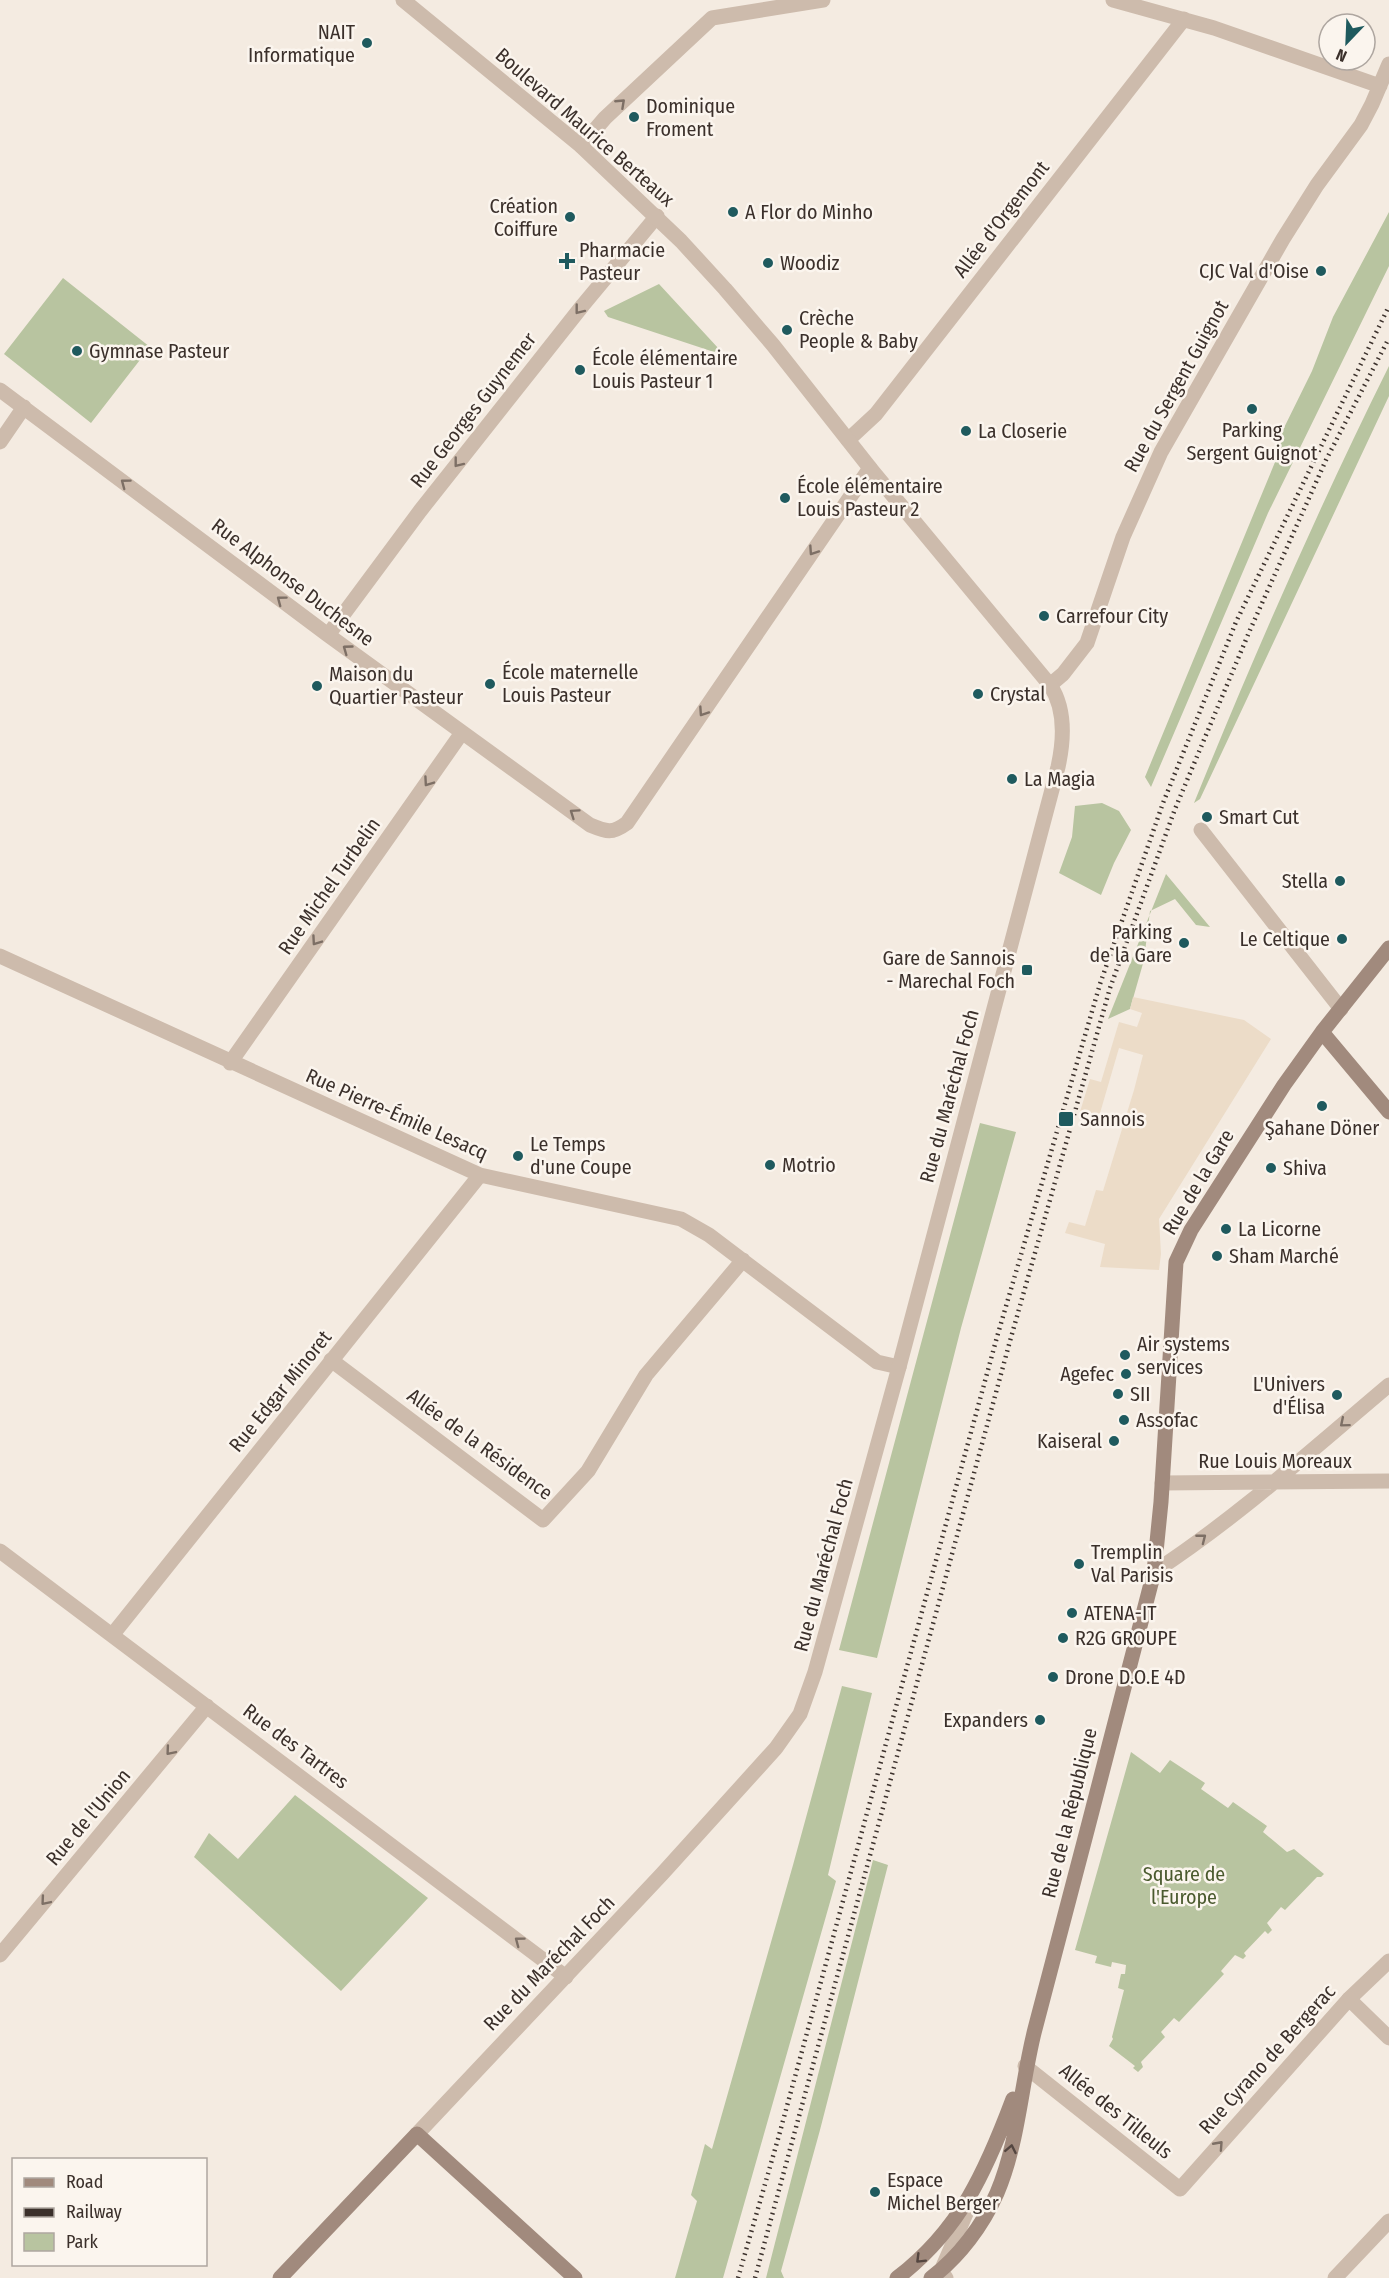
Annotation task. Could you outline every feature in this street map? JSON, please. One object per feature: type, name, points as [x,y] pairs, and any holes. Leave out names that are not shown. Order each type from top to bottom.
[{"type":"main road","name":"Rue de la Gare","points":[[1162,1483],[1176,1262],[1197,1220],[1284,1085],[1322,1032],[1389,948]]},
{"type":"main road","points":[[1322,1032],[1389,1112]]},
{"type":"main road","name":"Rue de la République","points":[[939,2276],[961,2251],[981,2222],[996,2194],[1010,2157],[1025,2066],[1154,1572],[1162,1483]]},
{"type":"main road","name":"Rue de la République","points":[[897,2278],[916,2263],[941,2237],[966,2202],[991,2157],[1025,2066]]},
{"type":"main road","points":[[417,2134],[575,2278]]},
{"type":"main road","name":"Rue du Maréchal Foch","points":[[280,2278],[417,2134]]},
{"type":"street","name":"Boulevard Maurice Berteaux","points":[[403,0],[582,146],[657,216],[725,289],[1050,685]]},
{"type":"street","points":[[582,146],[605,118],[712,18],[791,3],[823,0]]},
{"type":"street","points":[[1113,0],[1225,32],[1380,86]]},
{"type":"street","name":"Allée d'Orgemont","points":[[848,440],[876,414],[1184,20]]},
{"type":"street","name":"Rue du Sergent Guignot","points":[[1050,685],[1063,674],[1087,643],[1123,537],[1161,452],[1283,239],[1317,185],[1361,125],[1389,64]]},
{"type":"street","name":"Rue Georges Guynemer","points":[[328,635],[420,511],[596,289],[657,216]]},
{"type":"street","name":"Rue Alphonse Duchesne","points":[[0,390],[462,734],[591,825],[605,831],[617,830],[634,814],[870,468]]},
{"type":"street","points":[[0,442],[24,407]]},
{"type":"street","name":"Rue du Maréchal Foch","points":[[417,2134],[566,1977],[777,1748],[800,1714],[815,1672],[899,1367],[1060,761],[1061,710],[1050,685]]},
{"type":"street","name":"Rue Michel Turbelin","points":[[231,1063],[462,734]]},
{"type":"street","points":[[1201,830],[1341,1009]]},
{"type":"street","name":"Rue Pierre-Émile Lesacq","points":[[0,956],[480,1175],[681,1219],[709,1235],[878,1362],[899,1367]]},
{"type":"street","name":"Rue Edgar Minoret","points":[[113,1634],[480,1175]]},
{"type":"street","name":"Allée de la Résidence","points":[[332,1360],[543,1520],[588,1471],[646,1375],[743,1260]]},
{"type":"street","points":[[1154,1572],[1273,1482],[1389,1385]]},
{"type":"street","name":"Rue Louis Moreaux","points":[[1162,1483],[1389,1481]]},
{"type":"street","name":"Rue des Tartres","points":[[0,1551],[566,1977]]},
{"type":"street","name":"Rue de l'Union","points":[[0,1955],[207,1706]]},
{"type":"street","name":"Rue Cyrano de Bergerac","points":[[1180,2189],[1349,1999],[1389,1961]]},
{"type":"street","points":[[1349,1999],[1389,2038]]},
{"type":"street","name":"Allée des Tilleuls","points":[[1025,2066],[1180,2189]]},
{"type":"street","name":"Rue de la République","points":[[939,2276],[991,2157]]},
{"type":"street","points":[[1335,2278],[1389,2221]]},
{"type":"green space","points":[[1389,212],[1389,266],[1268,513],[1151,787],[1145,777],[1280,450],[1275,446],[1312,371],[1333,317]]},
{"type":"green space","name":"Gymnase Pasteur","points":[[63,278],[150,347],[91,423],[4,354]]},
{"type":"green space","points":[[659,284],[719,349],[714,352],[608,317],[604,311]]},
{"type":"green space","points":[[1389,366],[1389,396],[1200,799],[1194,803],[1287,583]]},
{"type":"green space","points":[[1102,803],[1119,811],[1131,830],[1101,895],[1059,873],[1072,837],[1075,806]]},
{"type":"green space","points":[[1166,874],[1210,927],[1196,925],[1175,899],[1151,910]]},
{"type":"green space","points":[[1149,915],[1144,960],[1130,1009],[1108,1019]]},
{"type":"green space","points":[[980,1123],[1016,1132],[961,1328],[877,1658],[839,1650]]},
{"type":"green space","points":[[842,1686],[872,1693],[828,1875],[836,1881],[723,2278],[675,2278],[697,2201],[691,2195],[705,2144],[712,2149]]},
{"type":"green space","name":"Square de l'Europe","points":[[1131,1752],[1160,1773],[1170,1760],[1205,1783],[1201,1789],[1228,1808],[1233,1802],[1267,1826],[1263,1832],[1287,1852],[1294,1849],[1324,1874],[1317,1877],[1285,1910],[1281,1907],[1267,1923],[1272,1930],[1268,1934],[1265,1931],[1244,1953],[1246,1956],[1243,1959],[1235,1955],[1221,1971],[1224,1974],[1179,2022],[1174,2018],[1161,2032],[1165,2037],[1141,2062],[1143,2067],[1138,2072],[1133,2068],[1135,2066],[1109,2046],[1113,2039],[1124,1990],[1118,1988],[1121,1974],[1125,1974],[1126,1965],[1112,1962],[1111,1967],[1095,1963],[1097,1956],[1075,1950]]},
{"type":"green space","points":[[295,1795],[428,1898],[341,1991],[194,1857],[209,1833],[238,1859]]},
{"type":"green space","points":[[873,1860],[888,1865],[781,2271],[784,2278],[766,2278]]},
{"type":"shaded area","points":[[1133,997],[1244,1020],[1271,1039],[1159,1219],[1161,1254],[1159,1270],[1100,1267],[1105,1244],[1065,1233],[1069,1222],[1085,1226],[1096,1190],[1103,1191],[1134,1090],[1143,1055],[1119,1048],[1098,1120],[1079,1115],[1090,1079],[1101,1082],[1119,1022],[1137,1027],[1142,1013],[1130,1009]]},
{"type":"railway","points":[[738,2278],[997,1337],[1100,984],[1163,803],[1236,622],[1389,306]]},
{"type":"railway","points":[[755,2278],[1010,1341],[1110,988],[1175,809],[1250,630],[1326,460],[1389,338]]},
{"type":"place","name":"NAIT Informatique","points":[[367,43]]},
{"type":"place","name":"Dominique Froment","points":[[634,117]]},
{"type":"place","name":"A Flor do Minho","points":[[733,212]]},
{"type":"place","name":"Création Coiffure","points":[[570,217]]},
{"type":"place","name":"Pharmacie Pasteur","points":[[567,261]]},
{"type":"place","name":"Woodiz","points":[[768,263]]},
{"type":"place","name":"CJC Val d'Oise","points":[[1321,271]]},
{"type":"place","name":"Crèche People & Baby","points":[[787,330]]},
{"type":"place","name":"Gymnase Pasteur","points":[[77,351]]},
{"type":"place","name":"École élémentaire Louis Pasteur 1","points":[[580,370]]},
{"type":"place","name":"Parking Sergent Guignot","points":[[1252,409]]},
{"type":"place","name":"La Closerie","points":[[966,431]]},
{"type":"place","name":"École élémentaire Louis Pasteur 2","points":[[785,498]]},
{"type":"place","name":"Carrefour City","points":[[1044,616]]},
{"type":"place","name":"École maternelle Louis Pasteur","points":[[490,684]]},
{"type":"place","name":"Maison du Quartier Pasteur","points":[[317,686]]},
{"type":"place","name":"Crystal","points":[[978,694]]},
{"type":"place","name":"La Magia","points":[[1012,779]]},
{"type":"place","name":"Smart Cut","points":[[1207,817]]},
{"type":"place","name":"Stella","points":[[1340,881]]},
{"type":"place","name":"Le Celtique","points":[[1342,939]]},
{"type":"place","name":"Parking de la Gare","points":[[1184,943]]},
{"type":"place","name":"Gare de Sannois - Marechal Foch","points":[[1027,970]]},
{"type":"place","name":"Şahane Döner","points":[[1322,1106]]},
{"type":"place","name":"Sannois","points":[[1066,1119]]},
{"type":"place","name":"Le Temps d'une Coupe","points":[[518,1156]]},
{"type":"place","name":"Motrio","points":[[770,1165]]},
{"type":"place","name":"Shiva","points":[[1271,1168]]},
{"type":"place","name":"La Licorne","points":[[1226,1229]]},
{"type":"place","name":"Sham Marché","points":[[1217,1256]]},
{"type":"place","name":"Air systems services","points":[[1125,1355]]},
{"type":"place","name":"Agefec","points":[[1126,1374]]},
{"type":"place","name":"SII","points":[[1118,1394]]},
{"type":"place","name":"L'Univers d'Élisa","points":[[1337,1395]]},
{"type":"place","name":"Assofac","points":[[1124,1420]]},
{"type":"place","name":"Kaiseral","points":[[1114,1441]]},
{"type":"place","name":"Tremplin Val Parisis","points":[[1079,1564]]},
{"type":"place","name":"ATENA-IT","points":[[1072,1613]]},
{"type":"place","name":"R2G GROUPE","points":[[1063,1638]]},
{"type":"place","name":"Drone D.O.E 4D","points":[[1053,1677]]},
{"type":"place","name":"Expanders","points":[[1040,1720]]},
{"type":"place","name":"Espace Michel Berger","points":[[875,2192]]}]
